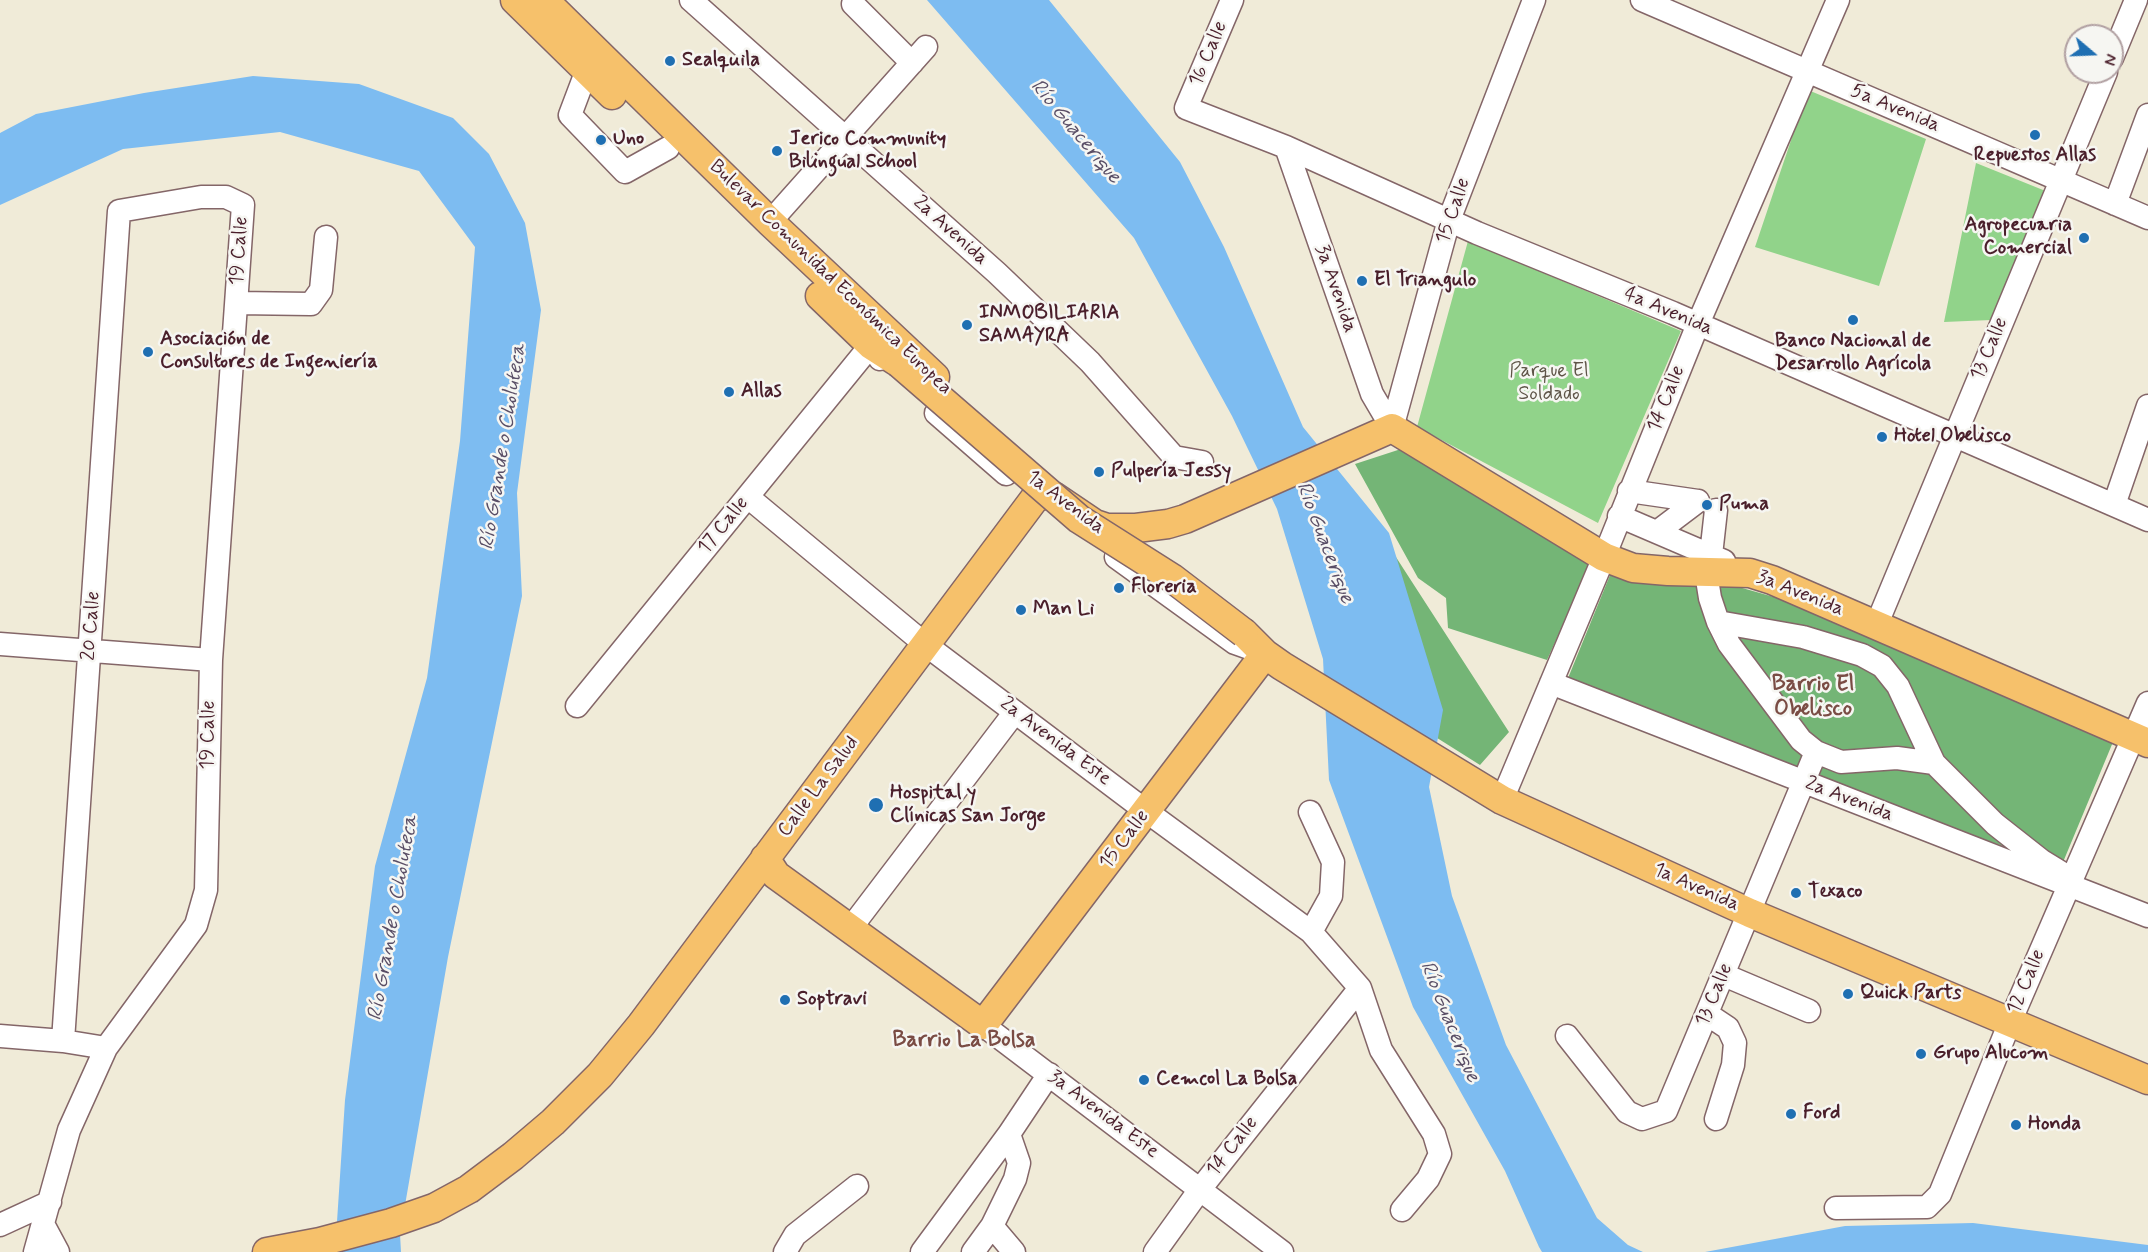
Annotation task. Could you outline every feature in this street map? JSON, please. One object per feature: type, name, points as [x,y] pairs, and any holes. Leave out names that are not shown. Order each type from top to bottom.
[{"type":"main road","name":"Bulevar Comunidad Económica Europea","points":[[515,0],[871,345]]},
{"type":"main road","name":"Bulevar Comunidad Económica Europea","points":[[544,0],[770,222],[980,420],[1063,491],[1109,519],[1136,528]]},
{"type":"main road","name":"1a Avenida","points":[[871,345],[899,363],[1079,519],[1172,578],[1244,633],[1274,660],[1492,795],[1750,913],[2148,1080]]},
{"type":"main road","points":[[1035,498],[1046,494],[1055,497],[1095,524],[1107,528],[1136,528],[1168,524],[1185,519],[1392,428]]},
{"type":"main road","name":"3a Avenida","points":[[1392,428],[1604,557],[1633,568],[1708,564],[1772,580],[2141,740]]},
{"type":"main road","name":"Calle La Salud","points":[[267,1252],[320,1242],[391,1224],[434,1208],[469,1189],[553,1122],[600,1075],[765,868],[1035,498]]},
{"type":"main road","name":"15 Calle","points":[[983,1025],[1146,811],[1274,660]]},
{"type":"main road","name":"3a Avenida Este","points":[[765,868],[983,1025]]},
{"type":"street","name":"16 Calle","points":[[1186,108],[1232,0]]},
{"type":"street","name":"15 Calle","points":[[1392,428],[1449,220],[1534,0]]},
{"type":"street","name":"5a Avenida","points":[[1642,0],[2147,216]]},
{"type":"street","name":"14 Calle","points":[[1492,795],[1551,683],[1698,324],[1809,72],[1838,0]]},
{"type":"street","points":[[2124,29],[2136,0]]},
{"type":"street","name":"2a Avenida","points":[[703,4],[845,138],[997,273],[1090,362],[1174,457],[1202,462]]},
{"type":"street","points":[[770,222],[919,55],[853,4]]},
{"type":"street","points":[[587,70],[570,115],[625,172],[668,148]]},
{"type":"street","name":"13 Calle","points":[[1876,626],[1953,435],[2101,84]]},
{"type":"street","name":"4a Avenida","points":[[1186,108],[1286,147],[1449,220],[1698,324],[2148,520]]},
{"type":"street","points":[[2115,204],[2148,115]]},
{"type":"street","name":"3a Avenida","points":[[1286,147],[1372,394],[1392,428]]},
{"type":"street","name":"20 Calle","points":[[63,1041],[119,211],[201,197],[226,196],[243,205]]},
{"type":"street","name":"19 Calle","points":[[35,1252],[69,1130],[106,1048],[196,925],[206,890],[211,660],[243,205]]},
{"type":"street","points":[[237,303],[311,304],[321,290],[326,237]]},
{"type":"street","name":"17 Calle","points":[[577,706],[871,345]]},
{"type":"street","name":"Bulevar Comunidad Económica Europea","points":[[871,345],[892,375],[1035,498]]},
{"type":"street","points":[[2114,505],[2148,406]]},
{"type":"street","points":[[1629,491],[1707,505]]},
{"type":"street","name":"2a Avenida Este","points":[[748,497],[926,645],[1311,932],[1360,988]]},
{"type":"street","name":"1a Avenida","points":[[1035,498],[1235,644],[1274,660]]},
{"type":"street","points":[[1657,532],[1707,505]]},
{"type":"street","points":[[1707,505],[1710,598],[1718,622],[1729,644],[1801,740],[1816,752],[1841,762],[1897,758],[1934,764]]},
{"type":"street","points":[[1619,516],[1657,532],[1708,564]]},
{"type":"street","points":[[1718,622],[1803,637],[1862,656],[1882,666],[1898,686],[1934,764],[1995,824],[2071,882]]},
{"type":"street","points":[[0,644],[211,660]]},
{"type":"street","name":"2a Avenida","points":[[1551,683],[1804,783],[2071,882],[2148,916]]},
{"type":"street","name":"12 Calle","points":[[1836,1208],[1927,1207],[1940,1194],[2010,1022],[2071,882],[2141,740],[2148,703]]},
{"type":"street","points":[[850,930],[1015,712]]},
{"type":"street","name":"13 Calle","points":[[1567,1036],[1627,1112],[1642,1119],[1666,1111],[1816,752]]},
{"type":"street","points":[[1310,812],[1333,862],[1331,896],[1311,932]]},
{"type":"street","points":[[1724,975],[1809,1011]]},
{"type":"street","points":[[1360,988],[1381,1050],[1434,1134],[1440,1154],[1428,1179],[1402,1210]]},
{"type":"street","name":"14 Calle","points":[[1155,1252],[1201,1188],[1360,988]]},
{"type":"street","points":[[1707,1014],[1728,1028],[1735,1043],[1733,1065],[1716,1119]]},
{"type":"street","name":"3a Avenida Este","points":[[983,1025],[1201,1188],[1282,1252]]},
{"type":"street","points":[[0,1035],[106,1048]]},
{"type":"street","points":[[922,1252],[1009,1134],[1049,1074]]},
{"type":"street","points":[[973,1252],[992,1226],[1015,1179],[1019,1163],[1009,1134]]},
{"type":"street","points":[[785,1252],[795,1235],[857,1186]]},
{"type":"street","points":[[0,1225],[50,1202]]},
{"type":"street","points":[[43,1224],[58,1252]]},
{"type":"street","points":[[992,1226],[1014,1252]]},
{"type":"green space","points":[[1808,90],[1926,139],[1879,286],[1755,247]]},
{"type":"green space","points":[[1976,163],[2048,192],[1991,320],[1944,322]]},
{"type":"green space","name":"Parque El Soldado","points":[[1468,241],[1681,331],[1598,523],[1417,427]]},
{"type":"green space","points":[[1401,449],[1593,559],[1547,660],[1448,628],[1446,598],[1418,578],[1355,464]]},
{"type":"green space","points":[[1350,486],[1509,732],[1480,765],[1407,719],[1340,517]]},
{"type":"green space","points":[[1619,553],[1876,626],[2113,742],[2061,867],[1564,688]]},
{"type":"water","name":"Río Guacerique","points":[[927,0],[1049,0],[1180,162],[1224,247],[1303,427],[1389,533],[1443,710],[1429,787],[1452,896],[1506,1045],[1597,1218],[1628,1245],[1643,1252],[1542,1252],[1539,1247],[1505,1171],[1413,1007],[1329,780],[1323,659],[1277,509],[1232,416],[1134,238]]},
{"type":"water","name":"Río Grande o Choluteca","points":[[253,76],[359,84],[453,118],[489,154],[525,223],[541,310],[517,493],[522,596],[448,957],[400,1234],[401,1252],[335,1252],[345,1100],[375,866],[427,678],[460,441],[475,247],[419,171],[280,132],[123,149],[0,205],[0,133],[36,114],[144,93]]},
{"type":"water","points":[[1973,1223],[2148,1245],[2148,1252],[1705,1252],[1845,1226]]},
{"type":"place","name":"Sealquila","points":[[670,61]]},
{"type":"place","name":"Repuestos Allas","points":[[2035,135]]},
{"type":"place","name":"Uno","points":[[601,140]]},
{"type":"place","name":"Jerico Community Bilingual School","points":[[777,151]]},
{"type":"place","name":"Agropecuaria Comercial","points":[[2084,238]]},
{"type":"place","name":"El Triangulo","points":[[1362,281]]},
{"type":"place","name":"Banco Nacional de Desarrollo Agrícola","points":[[1853,320]]},
{"type":"place","name":"INMOBILIARIA SAMAYRA","points":[[967,325]]},
{"type":"place","name":"Asociación de Consultores de Ingeniería","points":[[148,352]]},
{"type":"place","name":"Allas","points":[[729,392]]},
{"type":"place","name":"Hotel Obelisco","points":[[1882,437]]},
{"type":"place","name":"Pulpería Jessy","points":[[1099,472]]},
{"type":"place","name":"Puma","points":[[1707,505]]},
{"type":"place","name":"Floreria","points":[[1119,588]]},
{"type":"place","name":"Man Li","points":[[1021,610]]},
{"type":"place","name":"Hospital y Clínicas San Jorge","points":[[876,805]]},
{"type":"place","name":"Texaco","points":[[1796,893]]},
{"type":"place","name":"Quick Parts","points":[[1848,994]]},
{"type":"place","name":"Soptravi","points":[[785,1000]]},
{"type":"place","name":"Grupo Alucom","points":[[1921,1054]]},
{"type":"place","name":"Cemcol La Bolsa","points":[[1144,1080]]},
{"type":"place","name":"Ford","points":[[1791,1114]]},
{"type":"place","name":"Honda","points":[[2016,1125]]},
{"type":"district","name":"Barrio El Obelisco","points":[[1813,698]]},
{"type":"district","name":"Barrio La Bolsa","points":[[964,1041]]}]
